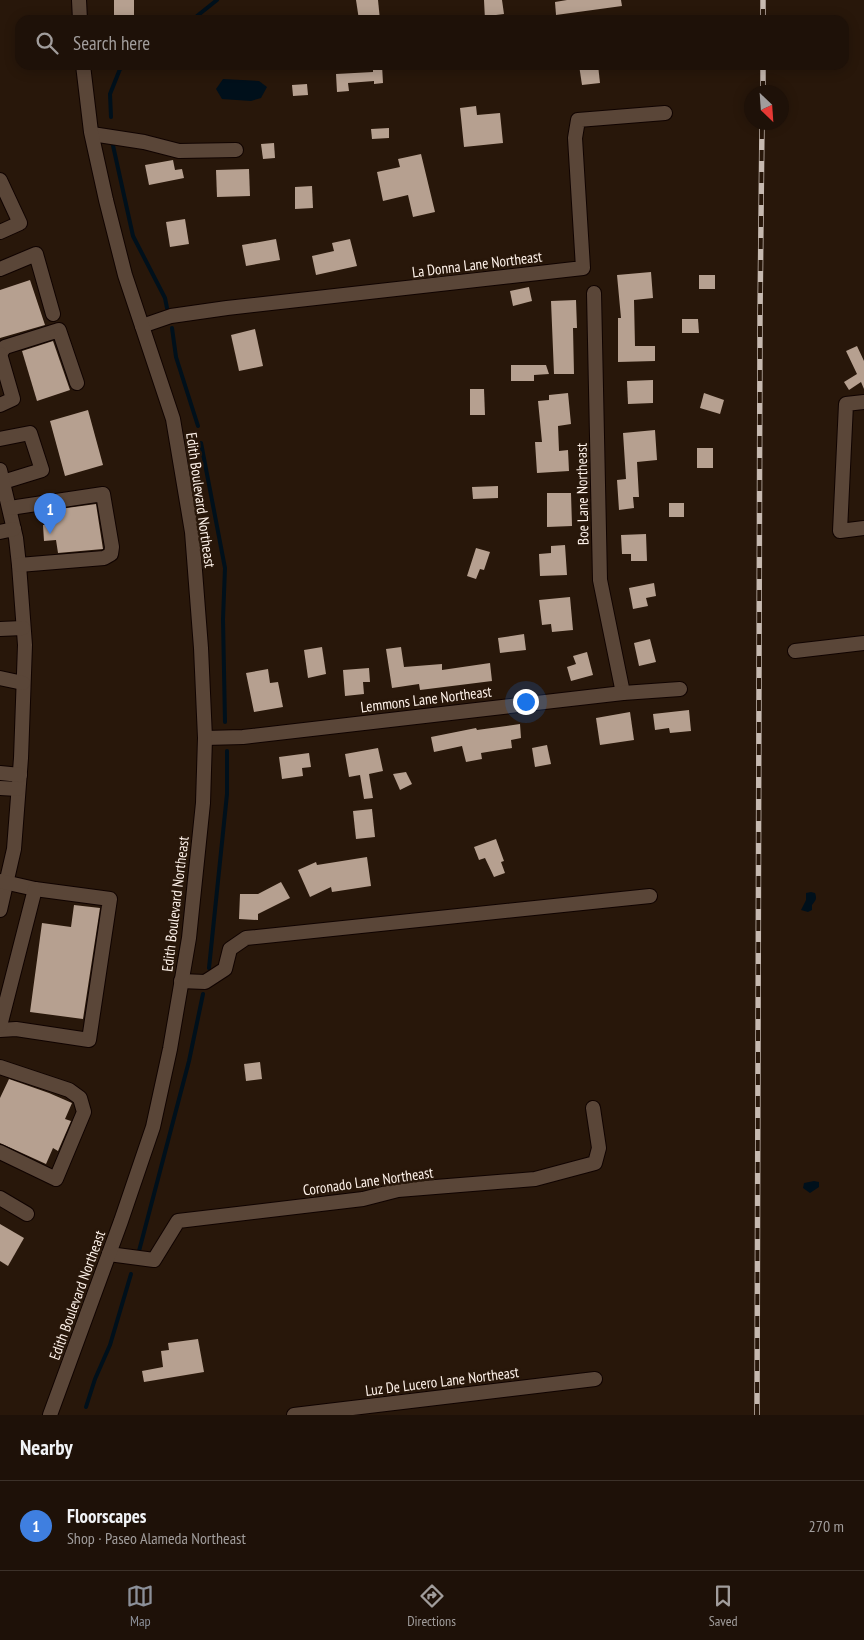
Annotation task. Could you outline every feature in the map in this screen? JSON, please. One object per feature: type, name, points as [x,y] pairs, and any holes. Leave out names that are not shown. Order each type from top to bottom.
[{"type":"street","points":[[79,0],[80,15]]},
{"type":"street","name":"Edith Boulevard Northeast","points":[[54,1414],[153,1126],[170,1049],[189,938],[203,803],[205,738],[201,648],[192,532],[173,419],[120,256],[92,134],[84,70]]},
{"type":"street","name":"La Donna Lane Northeast","points":[[142,326],[171,316],[227,308],[582,268],[575,138],[578,120],[665,113]]},
{"type":"street","points":[[92,134],[144,142],[179,152],[236,150]]},
{"type":"street","points":[[0,180],[20,222],[0,232]]},
{"type":"street","points":[[0,270],[36,254],[53,314]]},
{"type":"street","name":"Boe Lane Northeast","points":[[594,293],[600,580],[623,693]]},
{"type":"street","points":[[0,405],[13,399],[0,354],[5,347],[60,330],[77,383]]},
{"type":"street","points":[[864,402],[846,404],[840,531],[864,528]]},
{"type":"street","points":[[0,440],[30,433],[42,470],[2,482],[10,508],[7,530],[19,565],[23,628],[23,683],[14,849],[4,882],[0,910]]},
{"type":"street","points":[[10,508],[103,494],[112,547],[111,554],[104,558],[19,565]]},
{"type":"street","points":[[0,629],[23,628]]},
{"type":"street","points":[[795,651],[864,643]]},
{"type":"street","points":[[0,678],[23,683]]},
{"type":"street","name":"Lemmons Lane Northeast","points":[[205,738],[243,737],[623,693],[680,689]]},
{"type":"street","points":[[0,773],[19,782]]},
{"type":"street","points":[[0,788],[19,782]]},
{"type":"street","points":[[4,882],[35,889],[110,899],[88,1040],[0,1028],[35,889]]},
{"type":"street","name":"Edith Boulevard Northeast","points":[[181,981],[205,982],[225,969],[230,949],[246,938],[650,896]]},
{"type":"street","points":[[0,1067],[69,1090],[80,1098],[84,1112],[56,1179],[0,1152]]},
{"type":"street","name":"Coronado Lane Northeast","points":[[109,1254],[154,1260],[178,1221],[363,1199],[398,1190],[535,1179],[595,1163],[599,1148],[593,1108]]},
{"type":"street","points":[[0,1198],[28,1214]]},
{"type":"street","name":"Luz De Lucero Lane Northeast","points":[[294,1415],[595,1379]]},
{"type":"water","points":[[223,79],[259,81],[267,87],[261,98],[251,101],[222,99],[216,89]]},
{"type":"water","points":[[806,893],[815,893],[816,897],[812,910],[808,912],[801,910],[806,900]]},
{"type":"water","points":[[819,1182],[819,1187],[810,1193],[803,1188],[804,1183]]},
{"type":"building","points":[[114,0],[134,0],[134,15],[114,15]]},
{"type":"building","points":[[356,0],[378,0],[380,15],[358,15]]},
{"type":"building","points":[[484,0],[502,0],[504,14],[485,15]]},
{"type":"building","points":[[567,0],[621,0],[622,6],[556,15],[555,2]]},
{"type":"building","points":[[373,70],[382,70],[383,83],[374,84],[374,81],[348,83],[349,91],[337,92],[336,74],[373,72]]},
{"type":"building","points":[[580,70],[599,70],[600,83],[582,85]]},
{"type":"building","points":[[307,84],[308,95],[293,96],[292,85]]},
{"type":"building","points":[[476,106],[477,115],[500,113],[503,143],[464,147],[460,108]]},
{"type":"building","points":[[389,128],[389,138],[372,139],[371,129]]},
{"type":"building","points":[[274,143],[275,158],[263,159],[261,144]]},
{"type":"building","points":[[421,154],[435,212],[413,217],[408,195],[383,201],[377,172],[400,167],[398,159]]},
{"type":"building","points":[[173,160],[175,170],[182,169],[184,178],[149,185],[145,165]]},
{"type":"building","points":[[249,169],[250,196],[217,197],[216,170]]},
{"type":"building","points":[[312,186],[313,208],[295,209],[295,187]]},
{"type":"building","points":[[185,219],[189,244],[170,247],[166,222]]},
{"type":"building","points":[[276,239],[280,260],[246,266],[242,245]]},
{"type":"building","points":[[350,239],[357,266],[316,275],[312,256],[334,251],[332,243]]},
{"type":"building","points":[[651,272],[653,298],[634,300],[635,346],[655,346],[655,361],[618,362],[618,318],[621,318],[617,275]]},
{"type":"building","points":[[699,275],[715,275],[715,289],[699,289]]},
{"type":"building","points":[[30,280],[45,325],[0,338],[0,290]]},
{"type":"building","points":[[529,287],[532,301],[513,306],[510,291]]},
{"type":"building","points":[[576,300],[577,328],[573,328],[574,374],[554,374],[551,301]]},
{"type":"building","points":[[682,319],[698,319],[699,333],[682,333]]},
{"type":"building","points":[[255,329],[263,366],[239,371],[231,335]]},
{"type":"building","points":[[53,341],[70,390],[37,401],[22,351]]},
{"type":"building","points":[[857,346],[864,361],[864,389],[861,382],[849,390],[844,382],[857,374],[846,351]]},
{"type":"building","points":[[511,365],[546,365],[549,374],[534,375],[534,381],[511,381]]},
{"type":"building","points":[[653,380],[653,403],[628,404],[627,381]]},
{"type":"building","points":[[470,389],[484,389],[485,415],[470,415]]},
{"type":"building","points":[[568,393],[571,424],[558,426],[559,451],[568,450],[569,471],[537,473],[535,442],[542,442],[538,401],[549,400],[549,395]]},
{"type":"building","points":[[704,393],[724,400],[720,414],[700,408]]},
{"type":"building","points":[[88,410],[103,465],[65,476],[50,421]]},
{"type":"building","points":[[655,430],[657,460],[637,462],[639,497],[633,497],[634,508],[619,510],[617,480],[626,479],[623,433]]},
{"type":"building","points":[[697,448],[713,448],[713,468],[697,468]]},
{"type":"building","points":[[498,486],[498,498],[473,499],[472,487]]},
{"type":"building","points":[[547,493],[571,493],[572,526],[547,527]]},
{"type":"building","points":[[669,503],[684,503],[684,517],[669,517]]},
{"type":"building","points":[[96,504],[103,549],[58,553],[56,540],[44,541],[43,525],[54,524],[52,510]]},
{"type":"building","points":[[646,534],[647,561],[631,561],[631,554],[622,554],[621,535]]},
{"type":"building","points":[[565,545],[567,575],[540,576],[539,554],[551,553],[551,546]]},
{"type":"building","points":[[476,548],[490,552],[484,570],[480,569],[476,579],[467,576]]},
{"type":"building","points":[[654,583],[656,596],[646,598],[648,606],[633,609],[629,588]]},
{"type":"building","points":[[570,597],[573,630],[552,632],[551,624],[542,625],[539,600]]},
{"type":"building","points":[[524,634],[526,650],[500,653],[498,638]]},
{"type":"building","points":[[650,639],[656,662],[639,666],[634,643]]},
{"type":"building","points":[[322,647],[326,674],[308,678],[304,650]]},
{"type":"building","points":[[401,647],[404,667],[442,664],[442,670],[490,663],[492,681],[420,690],[419,684],[392,688],[386,649]]},
{"type":"building","points":[[587,652],[593,675],[571,681],[567,667],[576,664],[573,656]]},
{"type":"building","points":[[369,668],[370,682],[363,682],[364,694],[345,696],[343,670]]},
{"type":"building","points":[[268,669],[270,683],[278,682],[283,707],[254,712],[246,673]]},
{"type":"building","points":[[689,710],[691,731],[670,733],[669,728],[655,730],[653,714]]},
{"type":"building","points":[[630,712],[634,740],[600,745],[596,718]]},
{"type":"building","points":[[520,724],[521,738],[511,740],[512,748],[481,753],[482,759],[466,762],[462,746],[434,752],[431,737],[476,728],[477,730]]},
{"type":"building","points":[[547,745],[551,764],[535,767],[532,748]]},
{"type":"building","points":[[378,748],[383,771],[369,774],[373,798],[364,799],[360,775],[349,777],[345,754]]},
{"type":"building","points":[[309,753],[311,767],[302,768],[303,776],[282,779],[279,757]]},
{"type":"building","points":[[406,772],[412,784],[400,790],[393,774]]},
{"type":"building","points":[[372,809],[375,837],[356,839],[353,811]]},
{"type":"building","points":[[496,839],[504,861],[501,862],[505,873],[494,877],[485,858],[479,860],[474,847]]},
{"type":"building","points":[[367,857],[371,886],[332,892],[331,887],[310,897],[298,870],[316,862],[317,865]]},
{"type":"building","points":[[281,882],[290,898],[258,914],[258,920],[239,919],[240,894],[258,894]]},
{"type":"building","points":[[74,905],[100,908],[83,1019],[30,1012],[42,923],[71,927]]},
{"type":"building","points":[[260,1062],[262,1079],[246,1081],[244,1064]]},
{"type":"building","points":[[9,1079],[72,1103],[65,1119],[71,1121],[58,1151],[53,1148],[46,1164],[0,1143],[0,1098]]},
{"type":"building","points":[[0,1224],[24,1238],[8,1266],[0,1261]]},
{"type":"building","points":[[198,1339],[204,1372],[144,1382],[142,1371],[163,1367],[161,1351],[169,1350],[168,1343]]},
{"type":"waterway","points":[[198,15],[217,0]]},
{"type":"waterway","points":[[111,117],[110,94],[120,70]]},
{"type":"waterway","points":[[112,141],[133,236],[165,298],[167,308]]},
{"type":"waterway","points":[[172,328],[176,357],[198,426]]},
{"type":"waterway","points":[[201,443],[225,568],[223,619],[225,722]]},
{"type":"waterway","points":[[209,968],[227,794],[227,751]]},
{"type":"waterway","points":[[139,1251],[189,1061],[203,994]]},
{"type":"waterway","points":[[86,1407],[95,1379],[110,1345],[131,1274]]},
{"type":"railway","points":[[763,0],[763,15]]},
{"type":"railway","points":[[763,70],[763,85]]},
{"type":"railway","points":[[757,1415],[762,130]]},
{"type":"place","name":"Floorscapes","points":[[50,534]]}]
